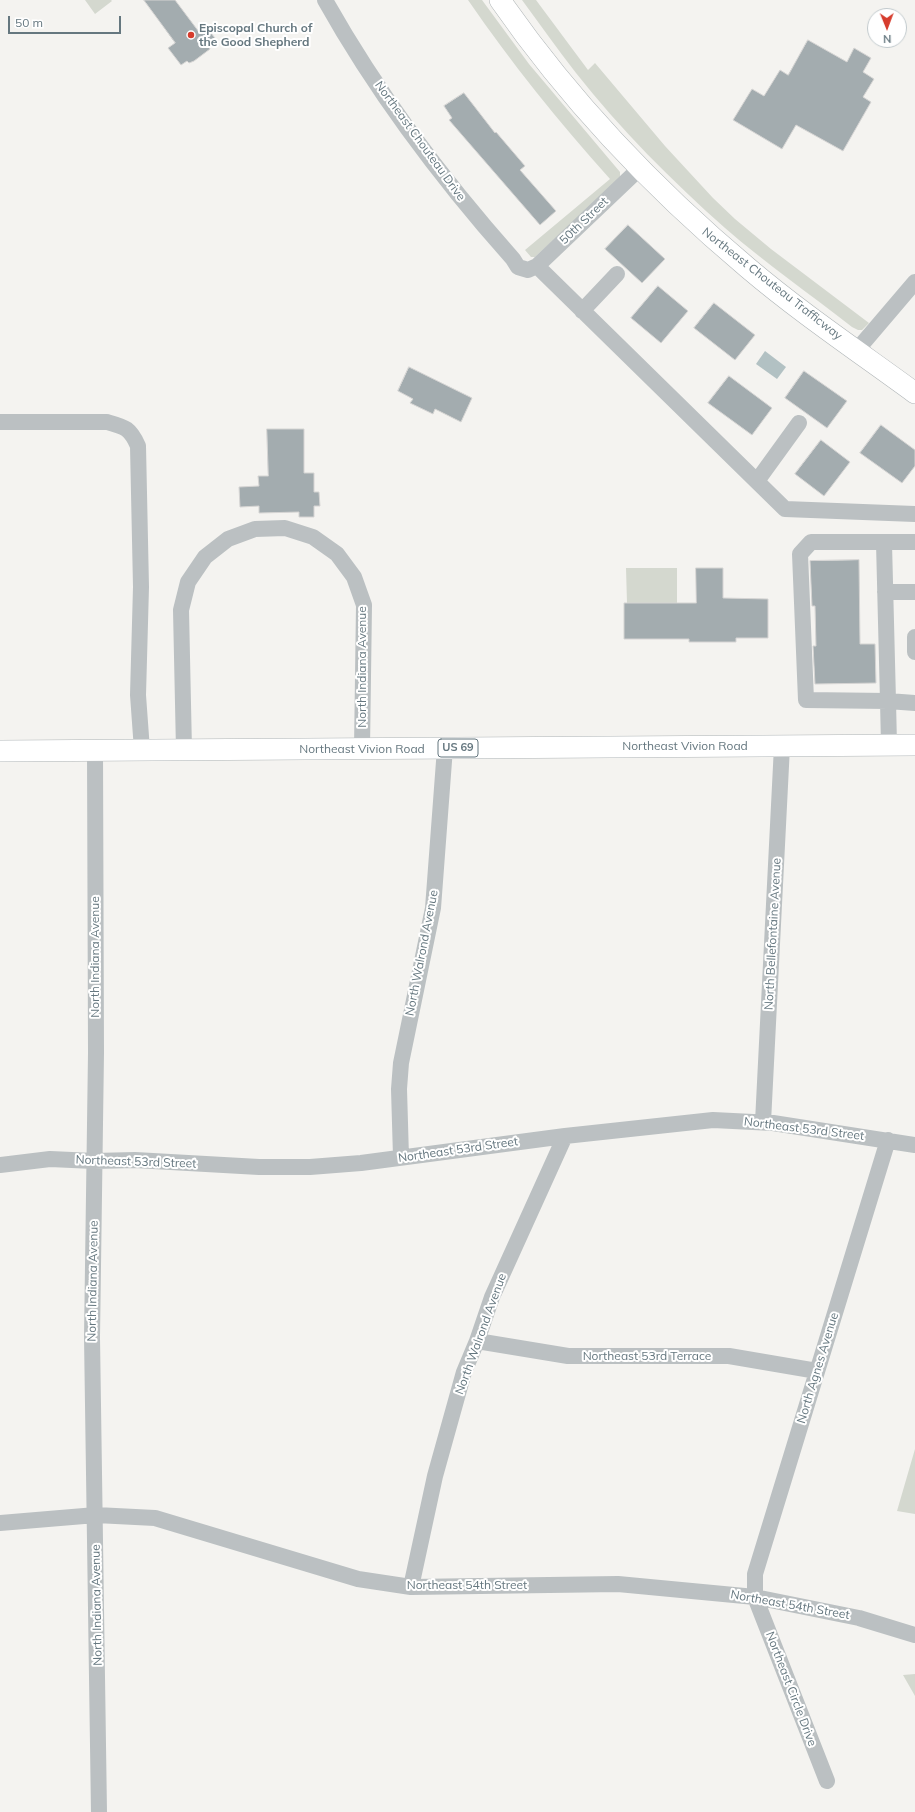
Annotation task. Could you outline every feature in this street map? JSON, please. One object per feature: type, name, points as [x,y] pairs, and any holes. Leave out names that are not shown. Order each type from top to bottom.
[{"type":"main road","name":"Northeast Chouteau Trafficway","points":[[500,0],[558,77],[639,169],[693,220],[749,269],[915,393]]},
{"type":"main road","name":"Northeast Vivion Road","points":[[0,751],[915,745]]},
{"type":"street","name":"Northeast Chouteau Drive","points":[[325,0],[361,60],[406,126],[454,190],[518,267],[532,268],[582,311],[785,509],[915,514]]},
{"type":"street","name":"50th Street","points":[[532,268],[639,169]]},
{"type":"street","points":[[582,311],[617,274]]},
{"type":"street","points":[[857,350],[915,282]]},
{"type":"street","points":[[0,422],[107,422],[124,426],[132,434],[138,446],[141,588],[138,695],[142,750]]},
{"type":"street","points":[[757,481],[799,423]]},
{"type":"street","name":"North Indiana Avenue","points":[[184,750],[180,610],[188,582],[205,557],[228,539],[255,529],[285,528],[313,537],[337,554],[354,577],[364,605],[362,748]]},
{"type":"street","points":[[915,542],[811,542],[800,554],[806,700],[888,701],[915,703]]},
{"type":"street","points":[[884,543],[888,745]]},
{"type":"street","points":[[885,592],[915,592]]},
{"type":"street","points":[[915,637],[915,652]]},
{"type":"street","name":"North Bellefontaine Avenue","points":[[763,1122],[782,746]]},
{"type":"street","name":"North Walrond Avenue","points":[[401,1157],[399,1089],[401,1063],[433,908],[445,748]]},
{"type":"street","name":"North Indiana Avenue","points":[[95,751],[96,1053],[92,1337],[96,1515],[99,1812]]},
{"type":"street","name":"Northeast 53rd Street","points":[[0,1165],[50,1159],[94,1161],[135,1160],[259,1168],[310,1167],[360,1163],[565,1136],[713,1120],[763,1122],[915,1145]]},
{"type":"street","name":"North Walrond Avenue","points":[[411,1587],[435,1476],[464,1372],[477,1341],[492,1297],[565,1136]]},
{"type":"street","name":"North Agnes Avenue","points":[[755,1597],[755,1574],[888,1140]]},
{"type":"street","name":"Northeast 53rd Terrace","points":[[477,1341],[568,1356],[729,1356],[818,1371]]},
{"type":"street","name":"Northeast 54th Street","points":[[0,1524],[96,1515],[155,1518],[358,1579],[411,1587],[618,1584],[755,1597],[859,1618],[915,1635]]},
{"type":"street","name":"Northeast Circle Drive","points":[[755,1597],[827,1781]]},
{"type":"shaded area","points":[[85,0],[111,0],[112,1],[95,14]]},
{"type":"shaded area","points":[[468,0],[482,0],[529,64],[620,172],[620,178],[535,257],[531,257],[525,250],[610,179],[536,92],[501,47]]},
{"type":"shaded area","points":[[522,0],[536,0],[588,70],[595,63],[665,146],[713,198],[735,219],[771,249],[869,323],[862,330],[852,327],[756,254],[705,210],[647,154],[610,114],[569,64]]},
{"type":"shaded area","points":[[765,351],[786,367],[777,379],[756,364]]},
{"type":"shaded area","points":[[626,568],[677,568],[677,603],[627,603]]},
{"type":"shaded area","points":[[915,1449],[915,1514],[897,1511]]},
{"type":"shaded area","points":[[915,1674],[915,1696],[903,1675]]},
{"type":"building","name":"Episcopal Church of the Good Shepherd","points":[[144,0],[175,0],[199,32],[206,27],[215,38],[210,41],[212,45],[209,47],[210,49],[194,61],[189,63],[187,61],[181,65],[168,48],[175,43]]},
{"type":"building","points":[[808,40],[847,62],[854,48],[871,58],[863,72],[874,79],[863,97],[871,102],[843,151],[796,125],[782,149],[733,120],[752,89],[764,96],[780,70],[788,75]]},
{"type":"building","points":[[464,93],[495,133],[496,132],[525,166],[520,170],[556,211],[540,225],[449,120],[452,118],[444,106]]},
{"type":"building","points":[[628,225],[665,259],[642,283],[605,249]]},
{"type":"building","points":[[658,286],[688,311],[661,343],[631,318]]},
{"type":"building","points":[[714,303],[755,335],[735,360],[694,328]]},
{"type":"building","points":[[409,367],[472,398],[461,422],[435,409],[433,414],[410,403],[413,399],[398,391]]},
{"type":"building","points":[[804,371],[847,401],[827,428],[785,398]]},
{"type":"building","points":[[729,376],[772,408],[752,435],[708,403]]},
{"type":"building","points":[[881,425],[915,450],[915,466],[902,483],[860,453]]},
{"type":"building","points":[[267,429],[304,429],[304,473],[314,473],[314,492],[319,492],[320,506],[314,506],[314,517],[299,517],[299,512],[259,513],[259,506],[240,507],[239,487],[259,486],[258,476],[268,476]]},
{"type":"building","points":[[821,440],[850,462],[824,496],[795,474]]},
{"type":"building","points":[[859,560],[860,644],[875,644],[876,683],[815,684],[813,646],[816,646],[815,606],[812,606],[810,561]]},
{"type":"building","points":[[696,568],[723,568],[723,598],[768,599],[768,638],[736,638],[736,642],[689,642],[689,639],[624,639],[624,603],[696,603]]},
{"type":"place","name":"Episcopal Church of the Good Shepherd","points":[[191,35]]}]
